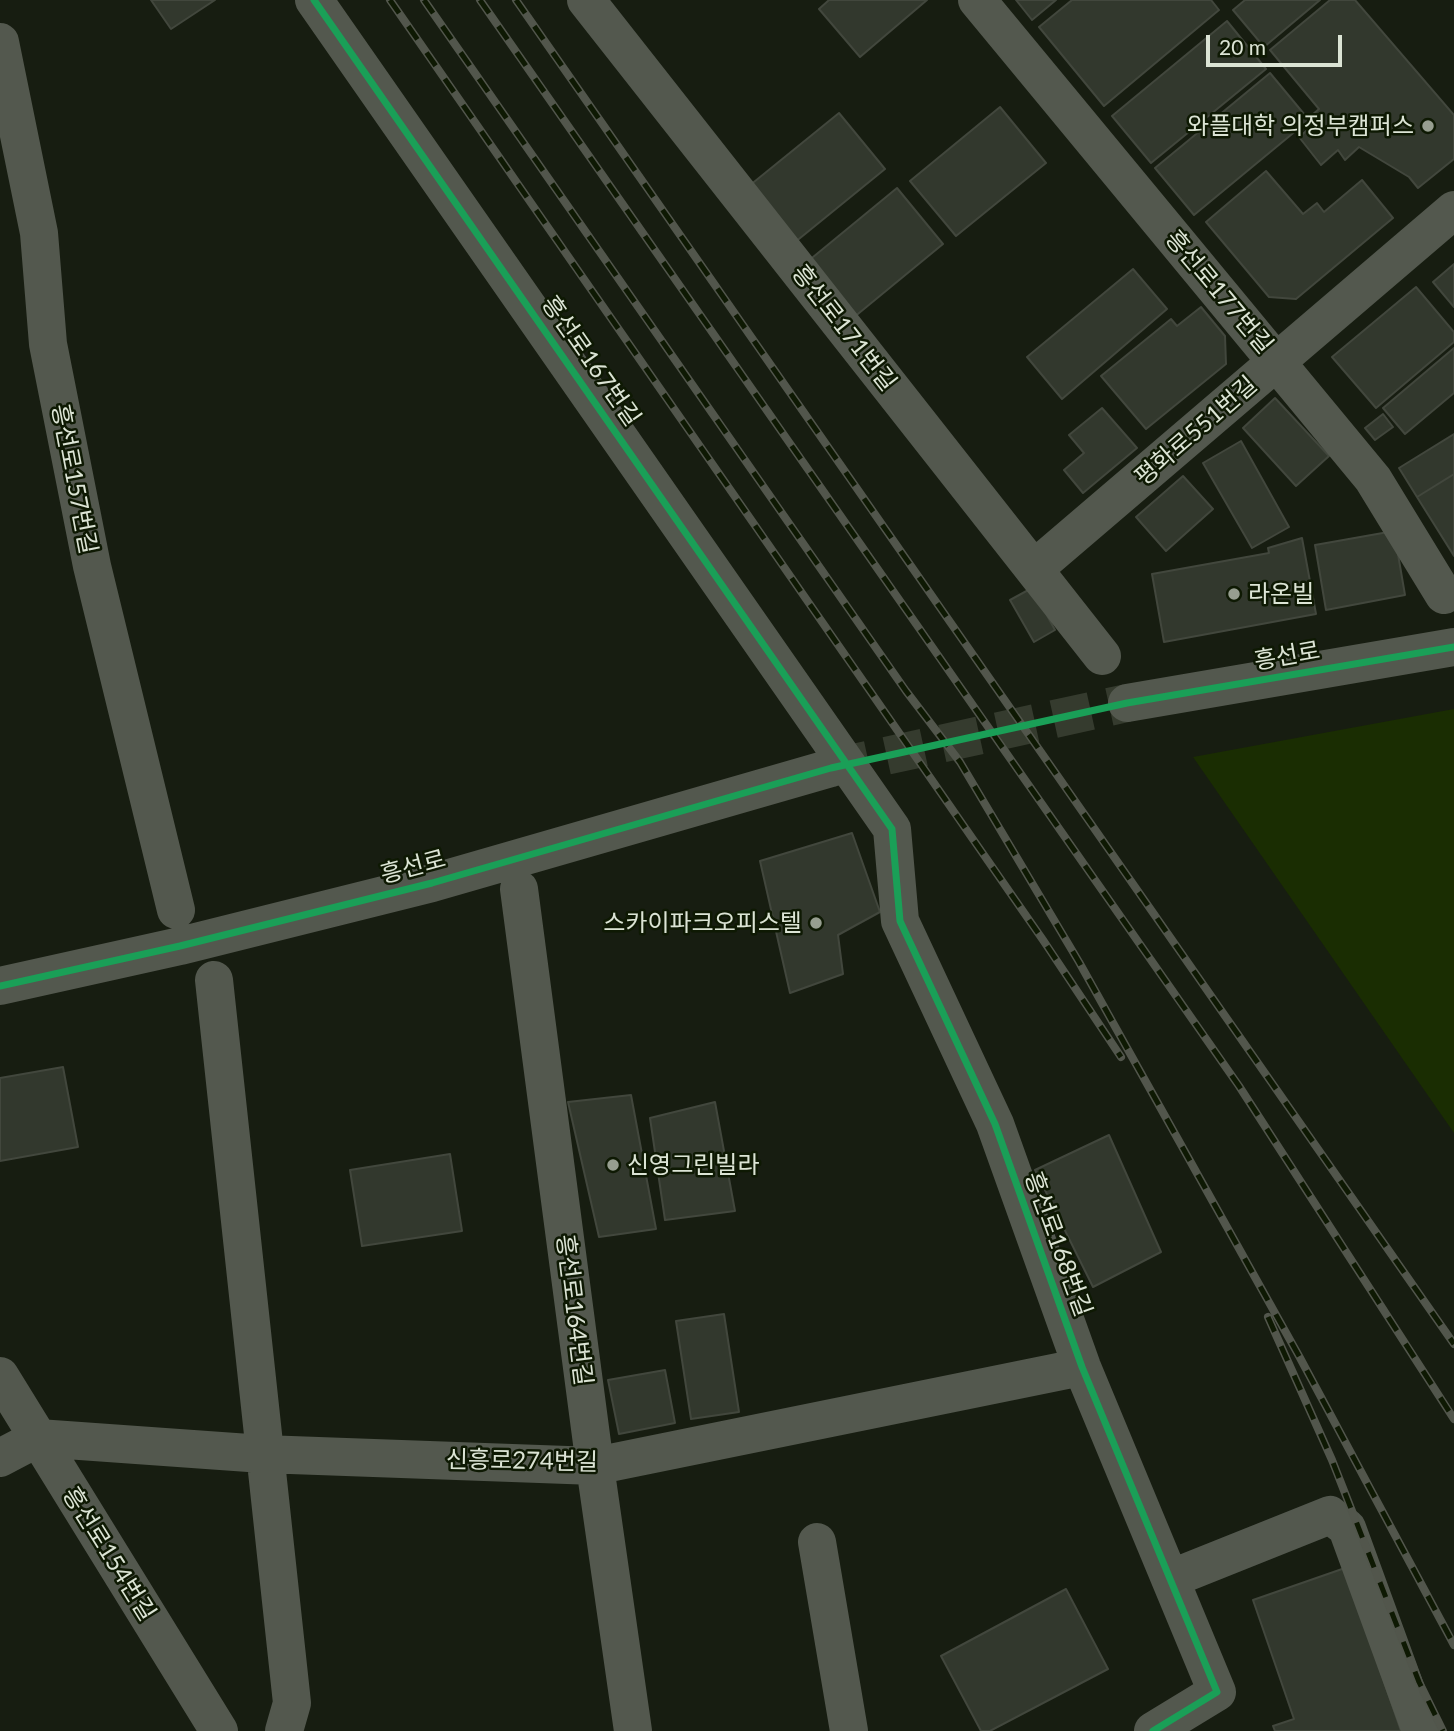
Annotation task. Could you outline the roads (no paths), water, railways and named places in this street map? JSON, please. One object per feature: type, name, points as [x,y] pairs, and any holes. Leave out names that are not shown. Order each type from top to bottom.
[{"type":"street","name":"흥선로167번길","points":[[314,0],[834,756]]},
{"type":"street","name":"흥선로171번길","points":[[586,0],[1102,656]]},
{"type":"street","name":"흥선로177번길","points":[[977,0],[1373,479],[1444,595]]},
{"type":"street","name":"흥선로157번길","points":[[0,42],[39,233],[48,344],[92,566],[176,910]]},
{"type":"street","name":"평화로551번길","points":[[1034,569],[1454,211]]},
{"type":"street","name":"흥선로","points":[[1127,703],[1454,647]]},
{"type":"street","name":"흥선로","points":[[0,986],[180,946],[432,883],[834,756]]},
{"type":"street","name":"흥선로168번길","points":[[834,756],[892,829],[900,921],[995,1124],[1082,1367],[1217,1692]]},
{"type":"street","name":"흥선로164번길","points":[[519,889],[595,1466],[633,1731]]},
{"type":"street","points":[[214,980],[263,1454],[292,1703],[284,1731]]},
{"type":"street","name":"신흥로274번길","points":[[38,1438],[263,1454],[595,1466],[1082,1367]]},
{"type":"street","name":"흥선로154번길","points":[[0,1376],[219,1731]]},
{"type":"street","points":[[0,1458],[38,1438]]},
{"type":"street","points":[[1170,1579],[1330,1515],[1347,1528],[1421,1731]]},
{"type":"street","points":[[817,1542],[849,1731]]},
{"type":"street","points":[[1153,1731],[1217,1692]]},
{"type":"street","points":[[1209,1731],[1217,1692]]},
{"type":"tunnel","points":[[831,768],[1127,703]]},
{"type":"railway","points":[[390,0],[1043,940],[1121,1057]]},
{"type":"railway","points":[[424,0],[906,691],[960,762],[1079,962],[1299,1356],[1454,1645]]},
{"type":"railway","points":[[480,0],[1239,1086],[1454,1419]]},
{"type":"railway","points":[[516,0],[1454,1344]]},
{"type":"railway","points":[[1268,1317],[1332,1460],[1419,1682],[1443,1731]]},
{"type":"place","name":"와플대학 의정부캠퍼스","points":[[1428,126]]},
{"type":"place","name":"라온빌","points":[[1234,594]]},
{"type":"place","name":"스카이파크오피스텔","points":[[816,923]]},
{"type":"place","name":"신영그린빌라","points":[[613,1165]]}]
